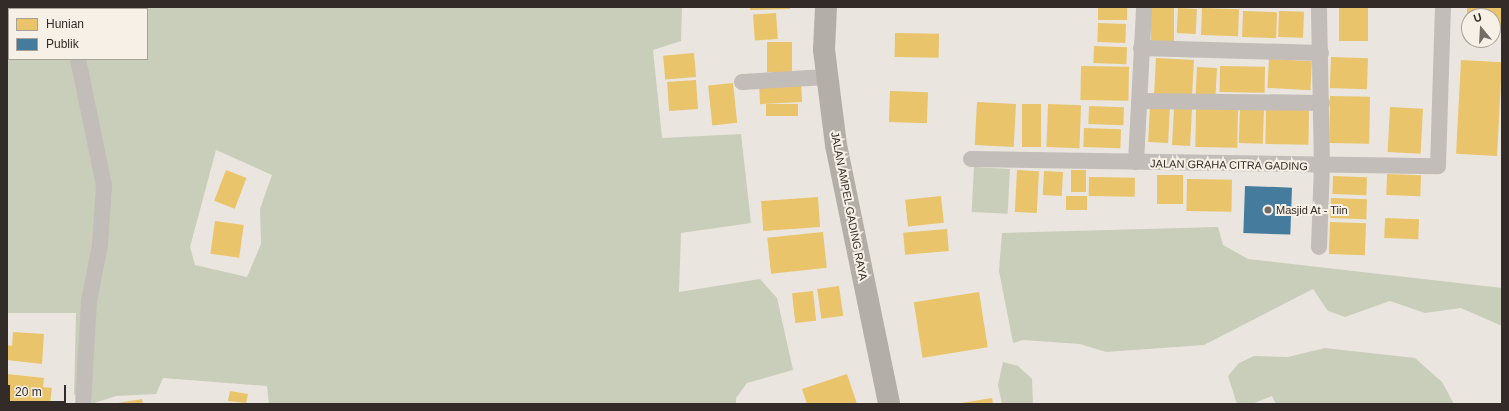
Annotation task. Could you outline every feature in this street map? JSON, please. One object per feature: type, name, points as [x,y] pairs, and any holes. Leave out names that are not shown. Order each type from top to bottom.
[{"type":"main road","name":"JALAN AMPEL GADING RAYA","points":[[826,7],[824,50],[836,145],[888,404]]},
{"type":"street","name":"JALAN GRAHA CITRA GADING","points":[[1136,162],[1144,7]]},
{"type":"street","name":"JALAN GRAHA CITRA GADING","points":[[1319,7],[1322,103],[1322,167],[1319,247]]},
{"type":"street","name":"JALAN GRAHA CITRA GADING","points":[[971,158],[1322,167],[1438,166],[1443,7]]},
{"type":"street","points":[[1141,48],[1321,53]]},
{"type":"street","points":[[78,60],[104,186],[100,246],[89,301],[83,404]]},
{"type":"street","points":[[742,82],[827,77]]},
{"type":"street","points":[[1140,101],[1322,103]]},
{"type":"green space","points":[[7,7],[682,7],[681,41],[653,50],[662,138],[741,134],[751,223],[681,233],[679,292],[760,279],[777,298],[793,370],[747,383],[736,398],[736,404],[269,404],[267,386],[163,378],[156,394],[116,396],[91,404],[74,394],[76,313],[7,313]],"holes":[[[216,150],[272,175],[260,209],[261,244],[247,277],[195,265],[190,247]]]},
{"type":"green space","points":[[974,167],[1010,169],[1008,214],[972,212]]},
{"type":"green space","points":[[1218,227],[1223,245],[1248,259],[1502,288],[1502,326],[1461,308],[1425,313],[1390,301],[1345,317],[1328,311],[1313,289],[1204,345],[1106,352],[1080,344],[1023,340],[1013,343],[999,271],[1002,233]]},
{"type":"green space","points":[[1325,348],[1415,358],[1442,382],[1454,404],[1276,404],[1272,396],[1252,404],[1237,404],[1228,376],[1239,363],[1254,356],[1288,357]]},
{"type":"green space","points":[[1003,362],[1018,366],[1032,379],[1033,404],[1002,404],[998,385]]},
{"type":"building: Hunian","points":[[750,7],[790,7],[790,9],[750,10]]},
{"type":"building: Hunian","points":[[1098,7],[1127,7],[1127,20],[1098,20]]},
{"type":"building: Hunian","points":[[1151,7],[1174,7],[1174,43],[1151,43]]},
{"type":"building: Hunian","points":[[1339,7],[1368,7],[1368,41],[1339,41]]},
{"type":"building: Hunian","points":[[1502,7],[1502,25],[1501,8],[1467,8]]},
{"type":"building: Hunian","points":[[1178,8],[1197,9],[1196,34],[1177,33]]},
{"type":"building: Hunian","points":[[1202,8],[1239,9],[1238,36],[1201,35]]},
{"type":"building: Hunian","points":[[1243,11],[1277,12],[1276,38],[1242,37]]},
{"type":"building: Hunian","points":[[1279,11],[1304,12],[1303,38],[1278,37]]},
{"type":"building: Hunian","points":[[776,13],[778,39],[755,41],[753,15]]},
{"type":"building: Hunian","points":[[1098,23],[1126,24],[1125,43],[1097,42]]},
{"type":"building: Hunian","points":[[895,33],[939,34],[939,58],[895,57]]},
{"type":"building: Hunian","points":[[767,42],[792,42],[792,72],[767,72]]},
{"type":"building: Hunian","points":[[1094,46],[1127,47],[1126,64],[1093,63]]},
{"type":"building: Hunian","points":[[694,53],[696,77],[665,80],[663,56]]},
{"type":"building: Hunian","points":[[1331,57],[1368,58],[1367,89],[1330,88]]},
{"type":"building: Hunian","points":[[1156,58],[1194,60],[1192,100],[1154,98]]},
{"type":"building: Hunian","points":[[1269,59],[1312,61],[1310,90],[1267,88]]},
{"type":"building: Hunian","points":[[1461,60],[1502,62],[1497,156],[1456,154]]},
{"type":"building: Hunian","points":[[1081,66],[1129,67],[1128,101],[1080,100]]},
{"type":"building: Hunian","points":[[1220,66],[1265,67],[1265,93],[1220,92]]},
{"type":"building: Hunian","points":[[1197,67],[1217,68],[1216,95],[1196,94]]},
{"type":"building: Hunian","points":[[696,80],[698,109],[669,111],[667,82]]},
{"type":"building: Hunian","points":[[801,81],[802,102],[760,104],[759,83]]},
{"type":"building: Hunian","points":[[733,83],[737,123],[712,125],[708,86]]},
{"type":"building: Hunian","points":[[890,91],[928,92],[927,123],[889,122]]},
{"type":"building: Hunian","points":[[1330,96],[1370,97],[1369,144],[1329,143]]},
{"type":"building: Hunian","points":[[977,102],[1016,104],[1014,147],[975,145]]},
{"type":"building: Hunian","points":[[766,104],[798,104],[798,116],[766,116]]},
{"type":"building: Hunian","points":[[1022,104],[1041,104],[1041,147],[1022,147]]},
{"type":"building: Hunian","points":[[1048,104],[1081,105],[1079,148],[1046,147]]},
{"type":"building: Hunian","points":[[1089,106],[1124,107],[1123,125],[1088,124]]},
{"type":"building: Hunian","points":[[1150,106],[1170,107],[1168,143],[1148,142]]},
{"type":"building: Hunian","points":[[1196,107],[1238,108],[1237,148],[1195,147]]},
{"type":"building: Hunian","points":[[1390,107],[1423,109],[1421,154],[1388,152]]},
{"type":"building: Hunian","points":[[1174,108],[1192,109],[1190,146],[1172,145]]},
{"type":"building: Hunian","points":[[1240,108],[1264,109],[1263,144],[1239,143]]},
{"type":"building: Hunian","points":[[1266,109],[1309,110],[1308,145],[1265,144]]},
{"type":"building: Hunian","points":[[1084,128],[1121,129],[1120,148],[1083,147]]},
{"type":"building: Hunian","points":[[226,170],[247,178],[235,209],[214,201]]},
{"type":"building: Hunian","points":[[1017,170],[1039,171],[1037,213],[1015,212]]},
{"type":"building: Hunian","points":[[1071,170],[1086,170],[1086,192],[1071,192]]},
{"type":"building: Hunian","points":[[1044,171],[1063,172],[1062,196],[1043,195]]},
{"type":"building: Hunian","points":[[1387,174],[1421,175],[1420,196],[1386,195]]},
{"type":"building: Hunian","points":[[1157,175],[1183,175],[1183,204],[1157,204]]},
{"type":"building: Hunian","points":[[1333,176],[1367,177],[1366,195],[1332,194]]},
{"type":"building: Hunian","points":[[1089,177],[1135,178],[1135,197],[1089,196]]},
{"type":"building: Hunian","points":[[1187,179],[1232,180],[1231,212],[1186,211]]},
{"type":"building: Hunian","points":[[941,196],[944,223],[908,227],[905,200]]},
{"type":"building: Hunian","points":[[1066,196],[1087,196],[1087,210],[1066,210]]},
{"type":"building: Hunian","points":[[818,197],[820,227],[763,231],[761,201]]},
{"type":"building: Hunian","points":[[1331,198],[1367,199],[1366,219],[1330,218]]},
{"type":"building: Hunian","points":[[1385,218],[1419,219],[1418,239],[1384,238]]},
{"type":"building: Hunian","points":[[215,221],[244,225],[239,258],[210,254]]},
{"type":"building: Hunian","points":[[1330,222],[1366,223],[1365,255],[1329,254]]},
{"type":"building: Hunian","points":[[947,229],[949,251],[905,255],[903,233]]},
{"type":"building: Hunian","points":[[823,232],[827,268],[771,274],[767,238]]},
{"type":"building: Hunian","points":[[839,286],[843,316],[821,319],[817,289]]},
{"type":"building: Hunian","points":[[813,291],[816,321],[795,323],[792,293]]},
{"type":"building: Hunian","points":[[979,292],[988,347],[923,358],[914,302]]},
{"type":"building: Hunian","points":[[13,332],[44,334],[42,364],[7,360],[7,345],[12,346]]},
{"type":"building: Hunian","points":[[7,374],[44,378],[43,387],[52,388],[50,404],[7,404]]},
{"type":"building: Hunian","points":[[847,374],[857,404],[807,404],[802,389]]},
{"type":"building: Hunian","points":[[230,391],[248,394],[246,403],[228,401]]},
{"type":"building: Hunian","points":[[992,398],[993,404],[961,404],[961,403]]},
{"type":"building: Hunian","points":[[142,399],[143,404],[118,404],[118,403]]},
{"type":"building: Publik","name":"Masjid At - Tiin","points":[[1245,186],[1292,188],[1290,235],[1243,233]]},
{"type":"place","name":"Masjid At - Tiin","points":[[1268,210]]}]
